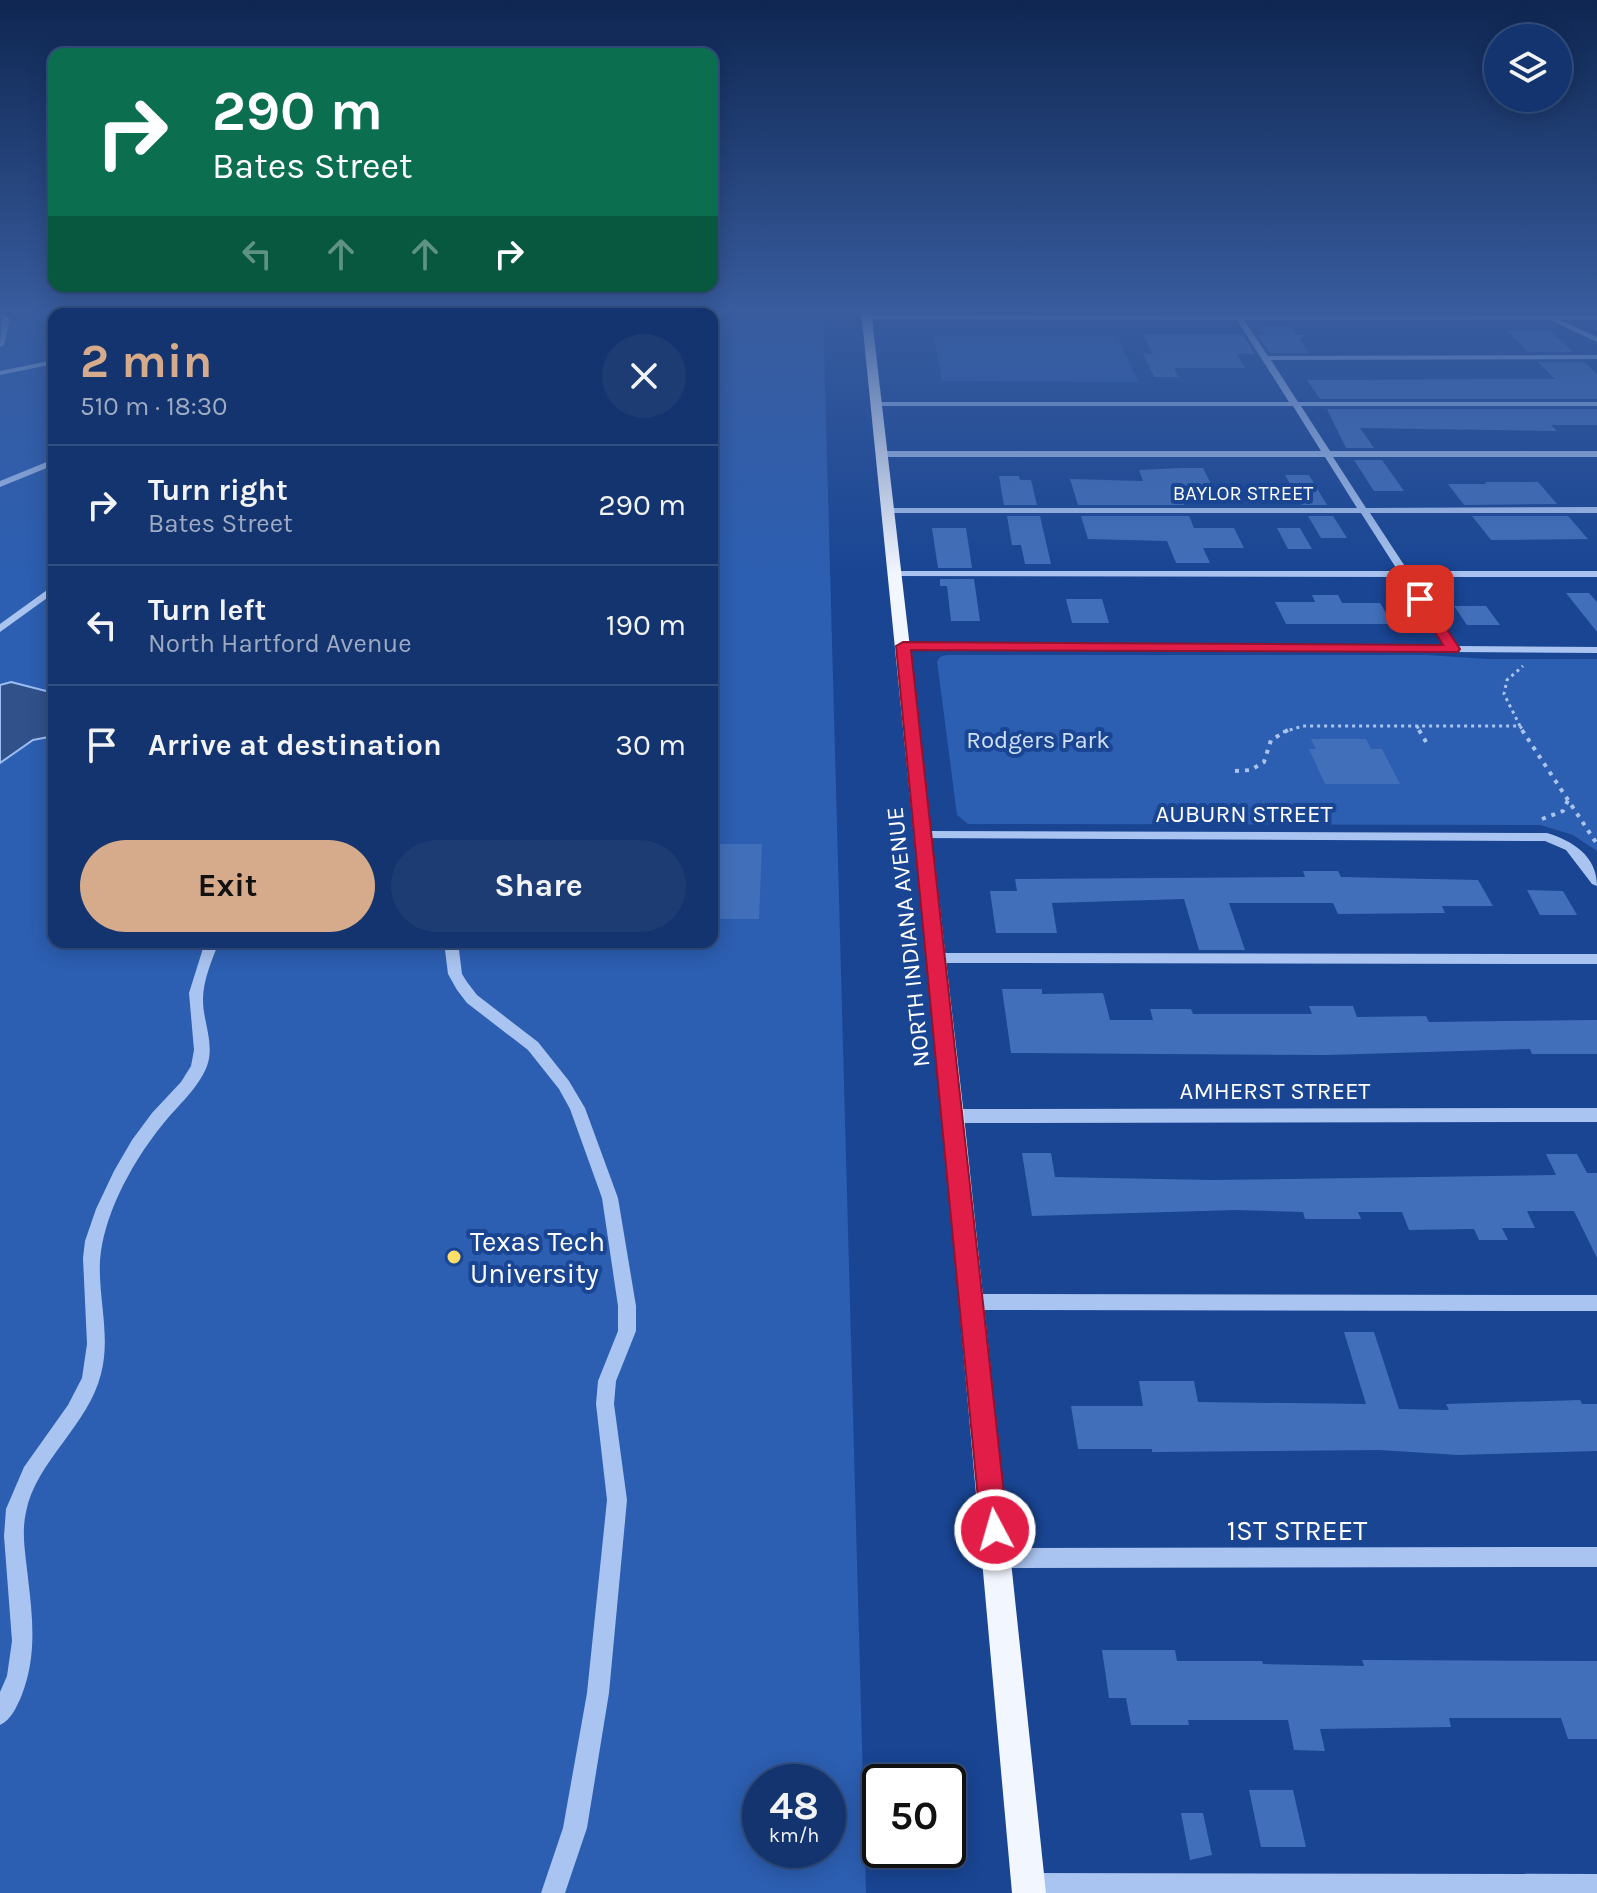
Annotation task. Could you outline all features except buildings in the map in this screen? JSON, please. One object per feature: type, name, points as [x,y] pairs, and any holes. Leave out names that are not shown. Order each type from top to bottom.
[{"type":"main road","name":"NORTH INDIANA AVENUE","points":[[876,398],[972,1302],[1028,1889]]},
{"type":"street","points":[[1292,398],[1453,649]]},
{"type":"street","points":[[877,404],[1597,404]]},
{"type":"street","points":[[882,454],[1597,454]]},
{"type":"street","points":[[0,484],[48,464]]},
{"type":"street","name":"BAYLOR STREET","points":[[889,511],[1597,510]]},
{"type":"street","points":[[896,574],[1597,574]]},
{"type":"street","points":[[0,629],[48,593]]},
{"type":"street","points":[[903,646],[1597,650]]},
{"type":"street","name":"AUBURN STREET","points":[[923,835],[1537,837],[1564,843],[1582,858],[1597,881]]},
{"type":"street","points":[[0,1714],[12,1695],[24,1653],[24,1626],[14,1541],[15,1512],[35,1466],[83,1399],[90,1380],[98,1349],[90,1264],[106,1206],[143,1138],[190,1082],[201,1060],[196,999],[210,948]]},
{"type":"street","points":[[452,948],[455,974],[472,999],[533,1046],[564,1085],[577,1108],[610,1198],[627,1306],[627,1331],[607,1381],[605,1404],[617,1500],[598,1693],[575,1828],[553,1893]]},
{"type":"street","points":[[936,958],[1597,959]]},
{"type":"street","name":"AMHERST STREET","points":[[953,1116],[1597,1115]]},
{"type":"street","points":[[972,1302],[1597,1303]]},
{"type":"street","name":"1ST STREET","points":[[998,1558],[1597,1557]]},
{"type":"street","points":[[1028,1889],[1597,1886]]},
{"type":"path","points":[[1532,663],[1516,671],[1504,684],[1506,705],[1597,844]]},
{"type":"path","points":[[1417,726],[1429,747]]},
{"type":"path","points":[[1235,771],[1257,767],[1264,762],[1265,749],[1274,735],[1293,728],[1520,726]]},
{"type":"path","points":[[1541,819],[1563,811],[1568,800]]},
{"type":"green space","name":"Texas Tech University","points":[[0,398],[48,398],[48,948],[718,948],[718,398],[825,398],[862,1764],[862,1868],[865,1868],[866,1893],[0,1893]]},
{"type":"green space","name":"Rodgers Park","points":[[946,655],[1427,655],[1487,659],[1597,659],[1597,851],[1573,835],[1540,825],[968,824],[957,815],[937,661]]},
{"type":"shaded area","points":[[11,682],[48,691],[48,737],[33,740],[0,763],[0,685]]},
{"type":"place","name":"Texas Tech University","points":[[454,1257]]},
{"type":"route","points":[[995,1530],[903,646],[1453,649],[1420,599]]}]
